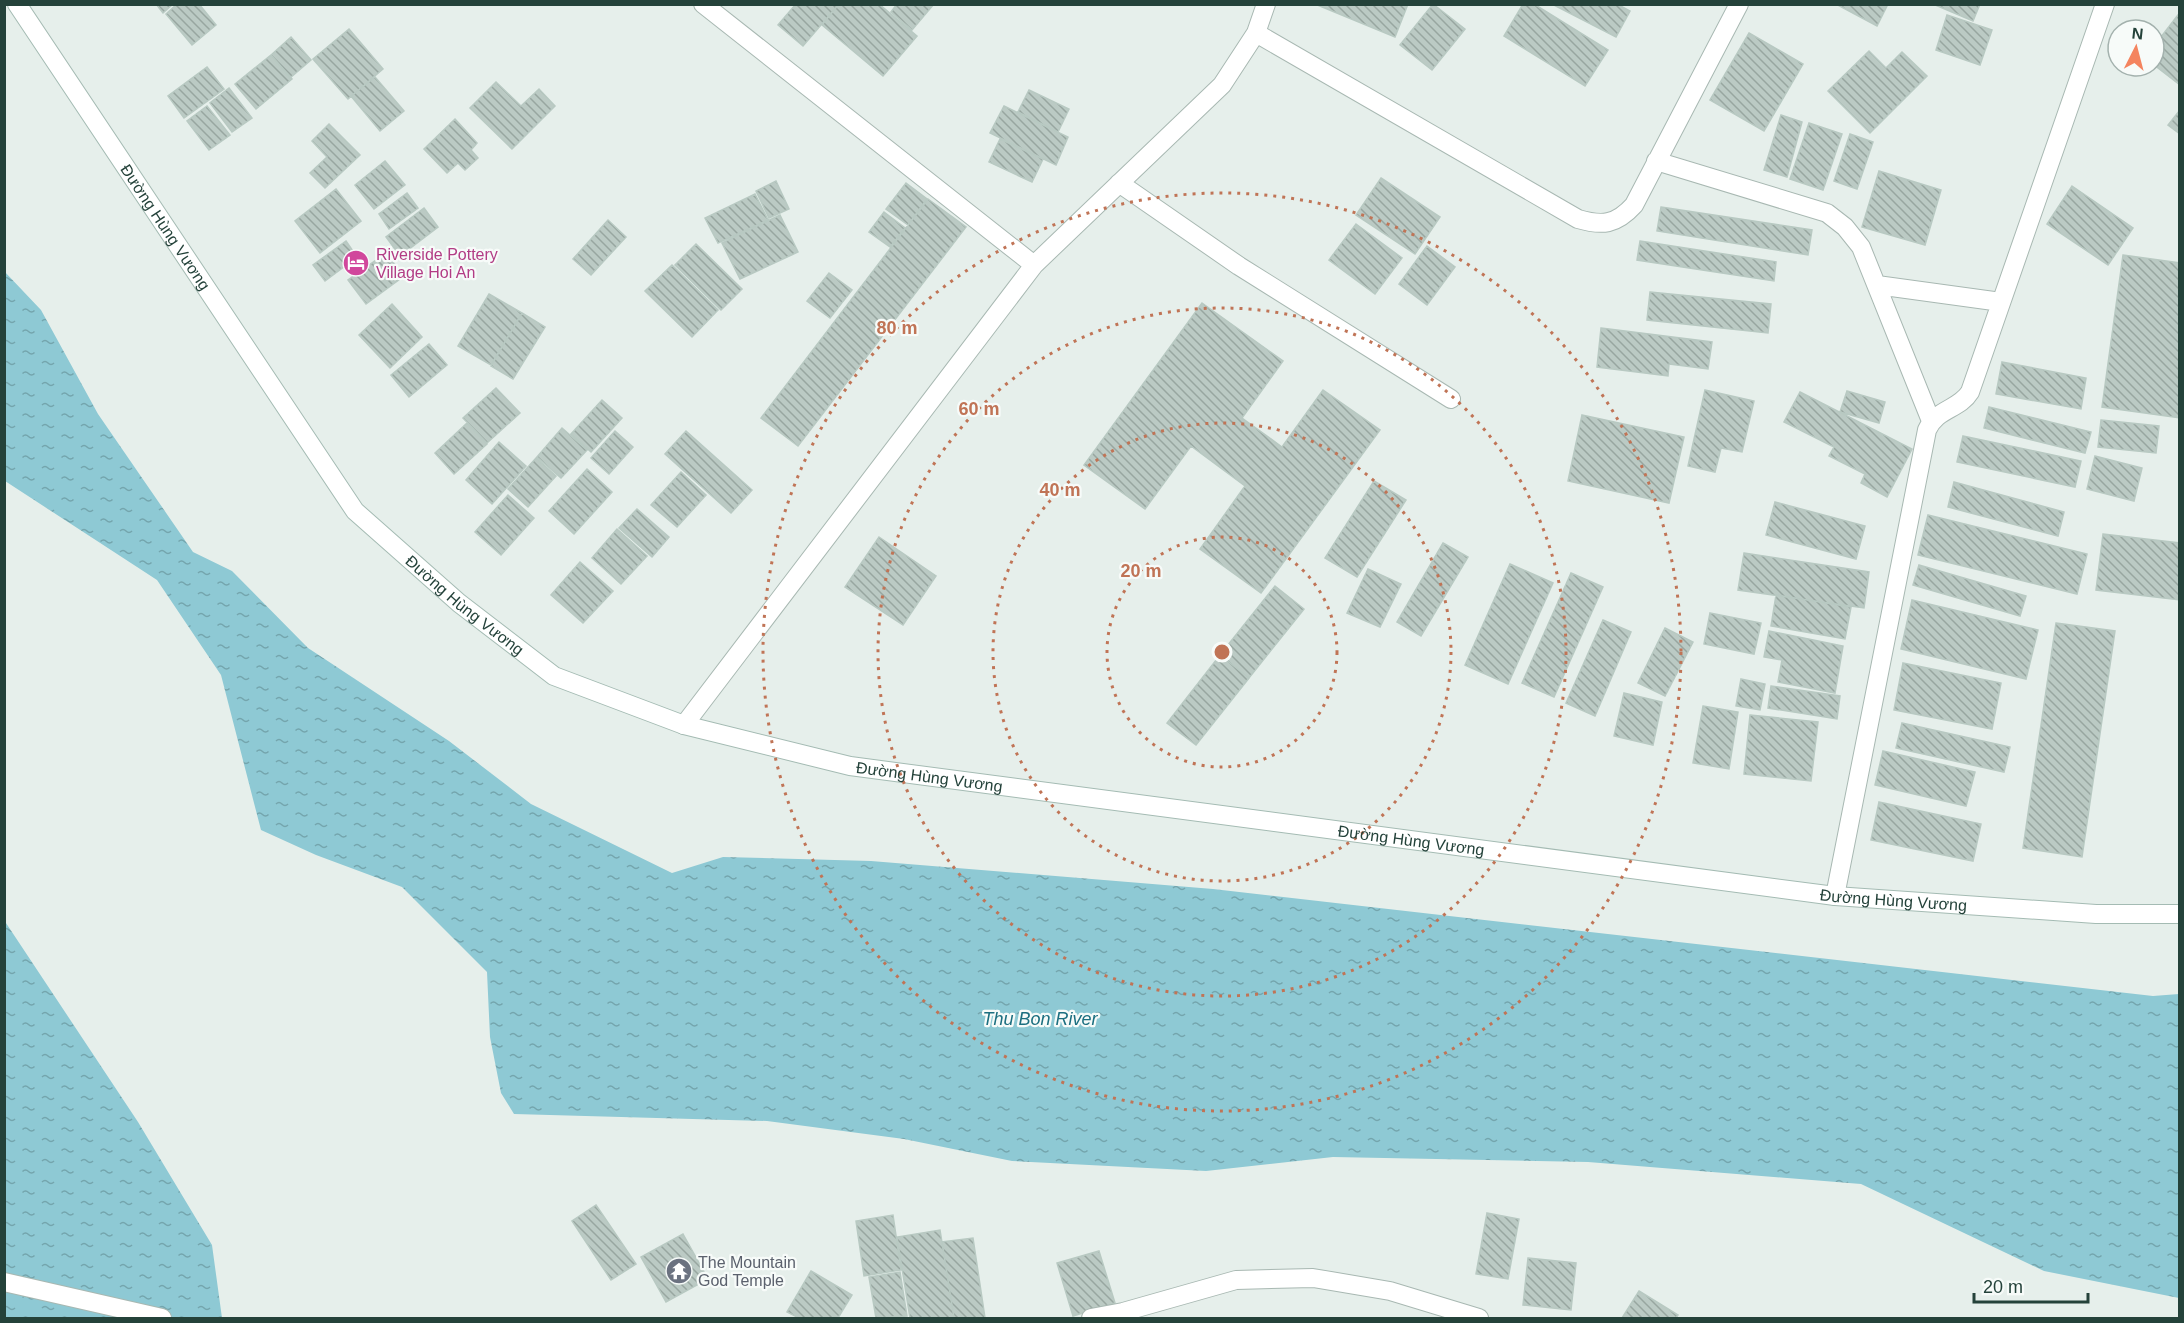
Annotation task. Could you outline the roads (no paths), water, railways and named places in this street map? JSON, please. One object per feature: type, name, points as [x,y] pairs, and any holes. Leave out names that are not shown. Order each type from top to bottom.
[{"type":"street","name":"Đường Hùng Vương","points":[[17,4],[355,512],[459,603],[554,676],[684,725],[850,766],[1835,896],[2096,914],[2180,914]]},
{"type":"street","points":[[703,4],[1034,265]]},
{"type":"street","points":[[684,725],[1034,265],[1222,85],[1256,33],[1266,4]]},
{"type":"street","points":[[1256,33],[1578,219],[1594,224],[1611,222],[1625,215],[1634,205],[1739,4]]},
{"type":"street","points":[[1835,896],[1925,441],[1931,421],[1938,414],[1966,399],[1970,392],[2105,4]]},
{"type":"street","points":[[1656,161],[1827,213],[1845,227],[1861,247],[1931,421]]},
{"type":"street","points":[[1119,183],[1239,266],[1451,399]]},
{"type":"street","points":[[1877,285],[2001,302]]},
{"type":"street","points":[[1091,1318],[1123,1312],[1236,1280],[1313,1278],[1390,1291],[1479,1318]]},
{"type":"street","points":[[4,1282],[162,1318]]},
{"type":"water","name":"Thu Bon River","points":[[4,271],[41,310],[98,414],[193,552],[232,571],[308,648],[449,741],[531,804],[672,873],[723,857],[871,861],[1213,889],[2153,996],[2179,994],[2179,1298],[2044,1271],[1861,1184],[1588,1162],[1333,1157],[1206,1171],[1012,1161],[904,1139],[767,1121],[514,1114],[501,1093],[490,1037],[487,972],[402,887],[316,855],[261,830],[221,675],[157,580],[5,481]]},
{"type":"water","points":[[4,920],[138,1122],[212,1245],[222,1318],[5,1318]]},
{"type":"place","name":"Riverside Pottery Village Hoi An","points":[[356,263]]},
{"type":"place","name":"The Mountain God Temple","points":[[679,1271]]}]
